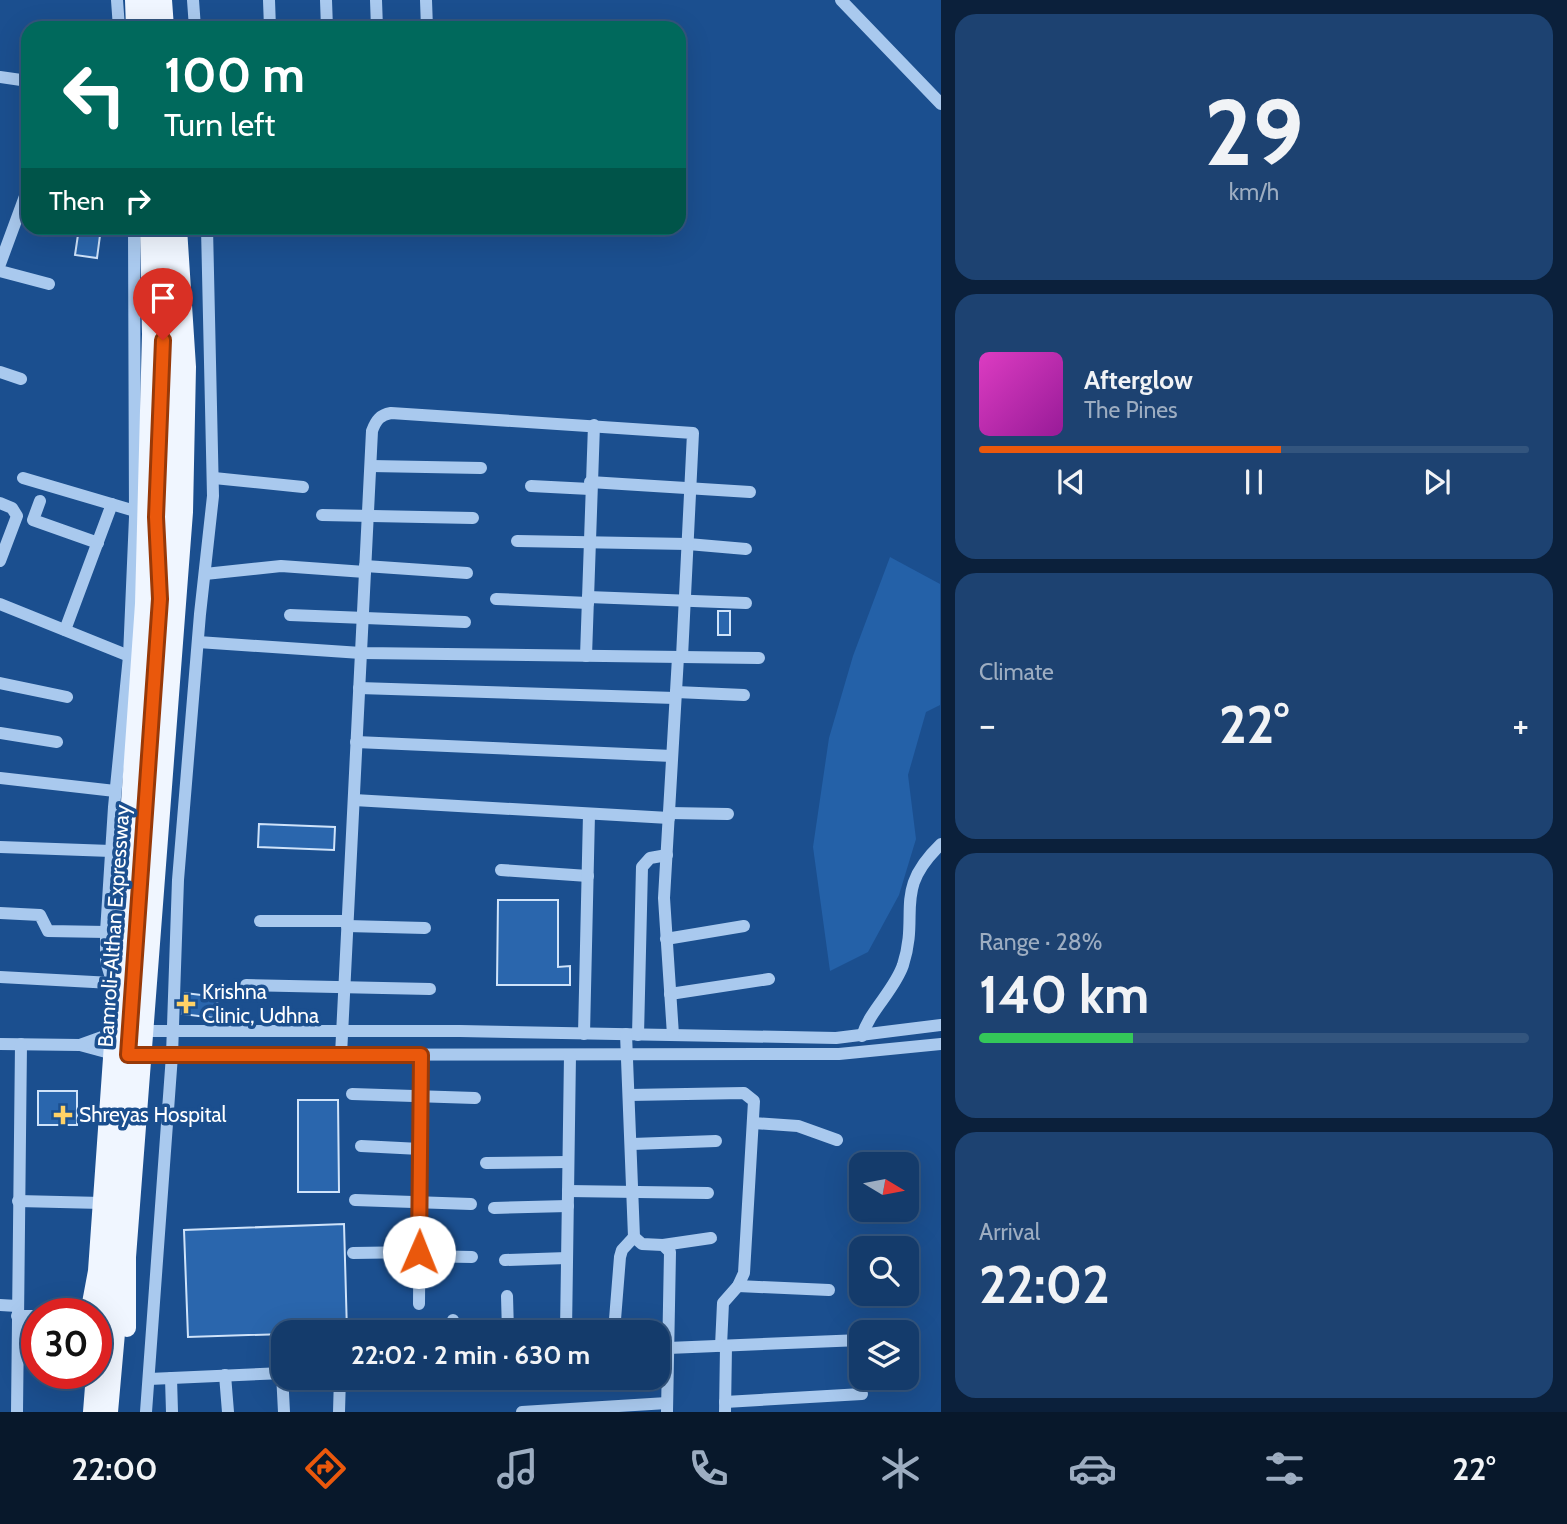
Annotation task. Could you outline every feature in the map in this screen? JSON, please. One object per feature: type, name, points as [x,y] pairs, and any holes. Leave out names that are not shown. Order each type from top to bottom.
[{"type":"main road","points":[[134,0],[135,21]]},
{"type":"main road","points":[[149,0],[150,21]]},
{"type":"main road","points":[[163,0],[164,21]]},
{"type":"main road","points":[[92,1298],[97,1271],[102,1203],[130,1031],[115,990],[145,593],[151,334],[149,235]]},
{"type":"main road","points":[[145,593],[156,517],[161,365],[167,290],[164,235]]},
{"type":"main road","points":[[120,1412],[127,1333],[128,1055],[184,512],[187,367],[178,235]]},
{"type":"main road","name":"Bamroli-Althan Expressway","points":[[130,1031],[145,593]]},
{"type":"main road","name":"Bamroli-Althan Expressway","points":[[113,1255],[128,1055]]},
{"type":"main road","points":[[105,1298],[113,1255]]},
{"type":"main road","points":[[110,1412],[116,1333],[113,1255]]},
{"type":"main road","points":[[81,1412],[83,1389]]},
{"type":"main road","points":[[92,1412],[94,1389]]},
{"type":"street","points":[[117,0],[119,21]]},
{"type":"street","points":[[193,0],[194,21]]},
{"type":"street","points":[[269,0],[270,21]]},
{"type":"street","points":[[326,0],[327,21]]},
{"type":"street","points":[[376,0],[377,21]]},
{"type":"street","points":[[426,0],[427,21]]},
{"type":"street","points":[[841,0],[940,104]]},
{"type":"street","points":[[0,77],[21,80]]},
{"type":"street","points":[[0,264],[21,207]]},
{"type":"street","points":[[0,977],[115,990],[106,961],[111,851],[129,656],[145,593],[135,511],[134,235]]},
{"type":"street","points":[[146,1412],[172,1055],[178,880],[214,478],[206,235]]},
{"type":"street","points":[[0,271],[49,284]]},
{"type":"street","points":[[0,372],[21,379]]},
{"type":"street","points":[[341,1055],[372,431],[382,415],[594,425],[693,433],[685,601],[676,695],[667,855],[666,939],[673,1035]]},
{"type":"street","points":[[586,656],[594,425]]},
{"type":"street","points":[[370,466],[481,468]]},
{"type":"street","points":[[23,478],[135,511]]},
{"type":"street","points":[[214,478],[303,488]]},
{"type":"street","points":[[531,486],[689,488],[750,492]]},
{"type":"street","points":[[40,501],[33,520],[97,543]]},
{"type":"street","points":[[0,503],[12,508],[17,516],[0,561]]},
{"type":"street","points":[[65,630],[112,504]]},
{"type":"street","points":[[322,515],[473,518]]},
{"type":"street","points":[[517,541],[688,544],[746,549]]},
{"type":"street","points":[[205,574],[281,566],[467,573]]},
{"type":"street","points":[[496,598],[746,603]]},
{"type":"street","points":[[0,604],[129,656]]},
{"type":"street","points":[[290,615],[465,622]]},
{"type":"street","points":[[198,642],[361,653],[759,658]]},
{"type":"street","points":[[0,683],[67,697]]},
{"type":"street","points":[[359,688],[744,695]]},
{"type":"street","points":[[0,733],[57,742]]},
{"type":"street","points":[[356,742],[672,756]]},
{"type":"street","points":[[0,778],[116,790]]},
{"type":"street","points":[[354,800],[589,814],[728,814]]},
{"type":"street","points":[[584,1034],[589,814]]},
{"type":"street","points":[[856,1036],[903,964],[914,876],[921,863],[940,844]]},
{"type":"street","points":[[0,848],[111,851]]},
{"type":"street","points":[[667,855],[645,860],[642,867],[632,1035],[627,1055],[635,1237],[642,1244],[663,1245],[711,1238]]},
{"type":"street","points":[[501,870],[588,876]]},
{"type":"street","points":[[0,913],[40,915],[48,931],[106,932]]},
{"type":"street","points":[[260,921],[425,928]]},
{"type":"street","points":[[666,939],[744,926]]},
{"type":"street","points":[[670,994],[769,979]]},
{"type":"street","points":[[246,985],[430,989]]},
{"type":"street","points":[[80,1045],[130,1031],[342,1031],[836,1038],[940,1025]]},
{"type":"street","points":[[0,1044],[80,1045],[128,1055],[627,1055],[839,1054],[940,1044]]},
{"type":"street","points":[[16,1412],[21,1044]]},
{"type":"street","points":[[419,1304],[421,1055]]},
{"type":"street","points":[[566,1320],[570,1055]]},
{"type":"street","points":[[629,1095],[744,1093],[754,1101],[744,1273],[738,1286],[723,1303],[725,1407],[862,1394]]},
{"type":"street","points":[[352,1094],[475,1098]]},
{"type":"street","points":[[753,1123],[798,1126],[837,1140]]},
{"type":"street","points":[[632,1144],[716,1141]]},
{"type":"street","points":[[360,1146],[420,1150]]},
{"type":"street","points":[[486,1163],[568,1162]]},
{"type":"street","points":[[568,1191],[708,1193]]},
{"type":"street","points":[[355,1200],[471,1204]]},
{"type":"street","points":[[18,1201],[102,1203]]},
{"type":"street","points":[[494,1208],[568,1206]]},
{"type":"street","points":[[615,1320],[620,1257],[622,1250],[635,1237]]},
{"type":"street","points":[[663,1245],[670,1252],[666,1320]]},
{"type":"street","points":[[353,1253],[472,1257]]},
{"type":"street","points":[[505,1260],[567,1258]]},
{"type":"street","points":[[738,1286],[829,1290]]},
{"type":"street","points":[[507,1296],[508,1320]]},
{"type":"street","points":[[0,1305],[21,1312]]},
{"type":"street","points":[[670,1351],[723,1346],[849,1341]]},
{"type":"street","points":[[149,1379],[271,1373]]},
{"type":"street","points":[[225,1375],[228,1412]]},
{"type":"street","points":[[171,1378],[172,1412]]},
{"type":"street","points":[[283,1390],[284,1412]]},
{"type":"street","points":[[339,1412],[340,1390]]},
{"type":"street","points":[[522,1412],[667,1407]]},
{"type":"shaded area","points":[[890,557],[940,584],[940,705],[926,712],[908,775],[916,839],[899,895],[868,952],[830,971],[813,847],[829,738],[853,656]]},
{"type":"building","points":[[78,235],[100,235],[97,258],[75,255]]},
{"type":"building","points":[[718,611],[730,611],[730,635],[718,635]]},
{"type":"building","points":[[259,824],[335,827],[334,850],[258,847]]},
{"type":"building","points":[[498,900],[558,900],[558,967],[570,966],[570,985],[497,985]]},
{"type":"building","points":[[185,993],[218,997],[215,1018],[182,1014]]},
{"type":"building","points":[[38,1091],[77,1091],[77,1125],[38,1125]]},
{"type":"building","points":[[298,1100],[338,1100],[339,1192],[298,1192]]},
{"type":"building","points":[[344,1224],[347,1320],[271,1320],[271,1334],[188,1337],[184,1230]]},
{"type":"place","name":"Krishna Clinic, Udhna","points":[[186,1004]]},
{"type":"place","name":"Shreyas Hospital","points":[[63,1115]]},
{"type":"route","points":[[163,340],[156,517],[160,599],[128,1055],[421,1055],[419,1252]]}]
